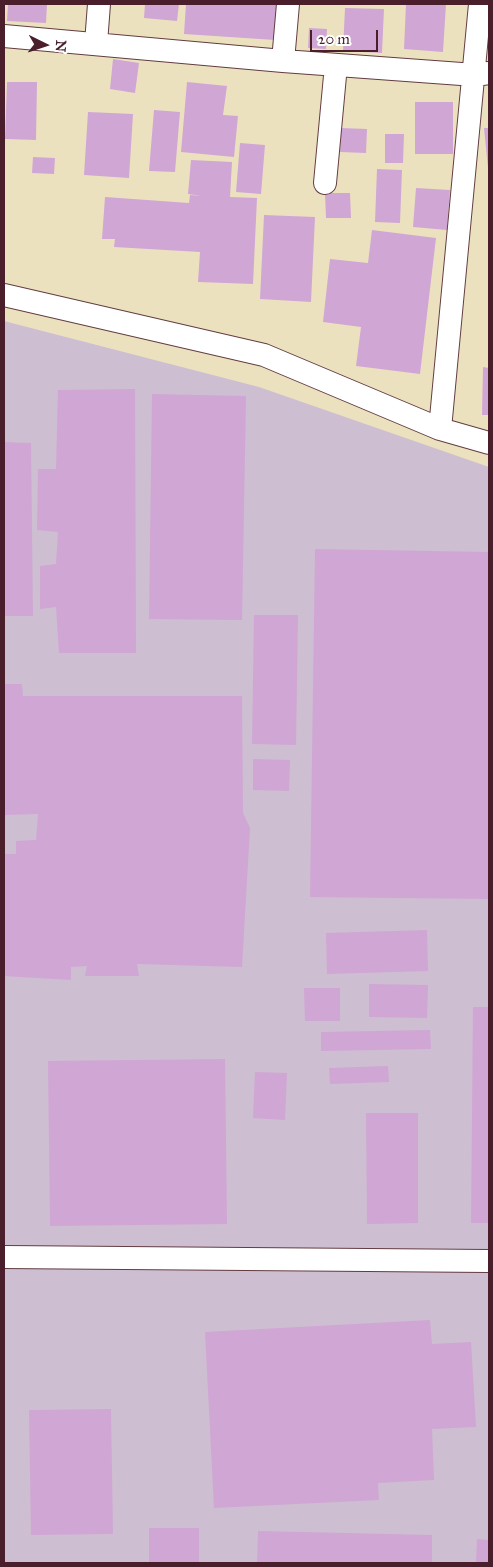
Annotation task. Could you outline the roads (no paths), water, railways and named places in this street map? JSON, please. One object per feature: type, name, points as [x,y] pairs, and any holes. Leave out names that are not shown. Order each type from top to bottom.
[{"type":"street","points":[[96,43],[99,4]]},
{"type":"street","points":[[284,61],[288,4]]},
{"type":"street","points":[[440,429],[482,74],[480,4]]},
{"type":"street","points":[[4,36],[284,61],[482,74]]},
{"type":"street","points":[[325,183],[336,65]]},
{"type":"street","points":[[4,295],[264,355],[440,429],[489,443]]},
{"type":"street","points":[[4,1257],[489,1261]]}]
